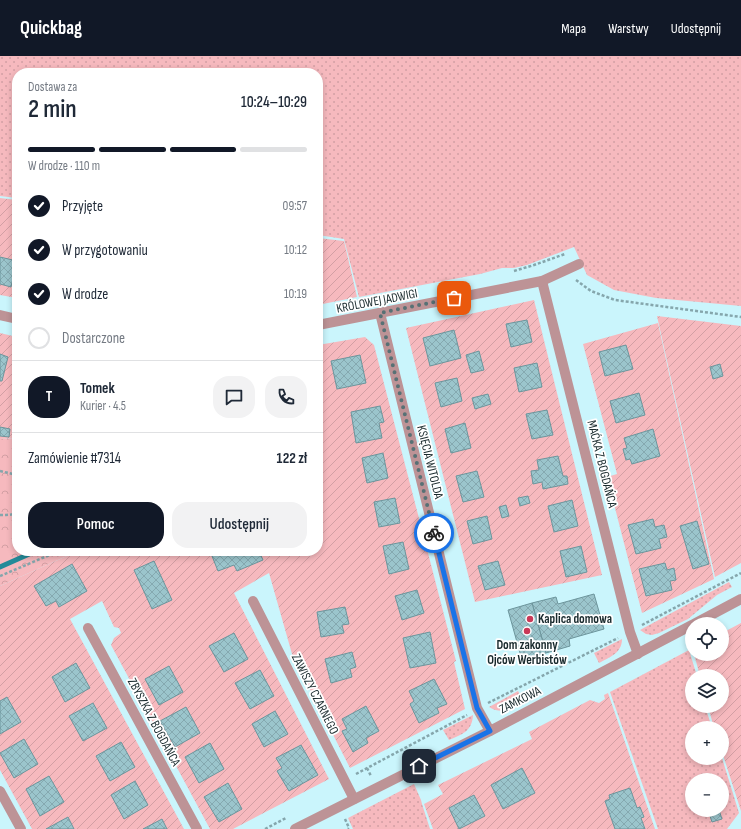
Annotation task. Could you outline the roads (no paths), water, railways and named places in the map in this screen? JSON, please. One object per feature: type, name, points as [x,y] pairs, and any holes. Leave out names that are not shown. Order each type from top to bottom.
[{"type":"street","name":"KRÓLOWEJ JADWIGI","points":[[323,324],[542,281],[579,264]]},
{"type":"street","name":"MAĆKA Z BOGDAŃCA","points":[[542,281],[630,632],[638,654]]},
{"type":"street","name":"KSIĘCIA WITOLDA","points":[[380,313],[477,708],[490,731]]},
{"type":"street","points":[[0,315],[12,317]]},
{"type":"street","name":"ZAMKOWA","points":[[708,617],[741,599]]},
{"type":"street","name":"ZAWISZY CZARNEGO","points":[[253,601],[354,799]]},
{"type":"street","name":"ZBYSZKA Z BOGDAŃCA","points":[[88,628],[197,829]]},
{"type":"street","name":"ZAMKOWA","points":[[295,829],[490,731],[685,629]]},
{"type":"street","points":[[0,791],[21,829]]},
{"type":"waterway","points":[[0,567],[25,556]]},
{"type":"place","name":"Kaplica domowa","points":[[530,619]]},
{"type":"place","name":"Dom zakonny Ojców Werbistów","points":[[527,631]]}]
